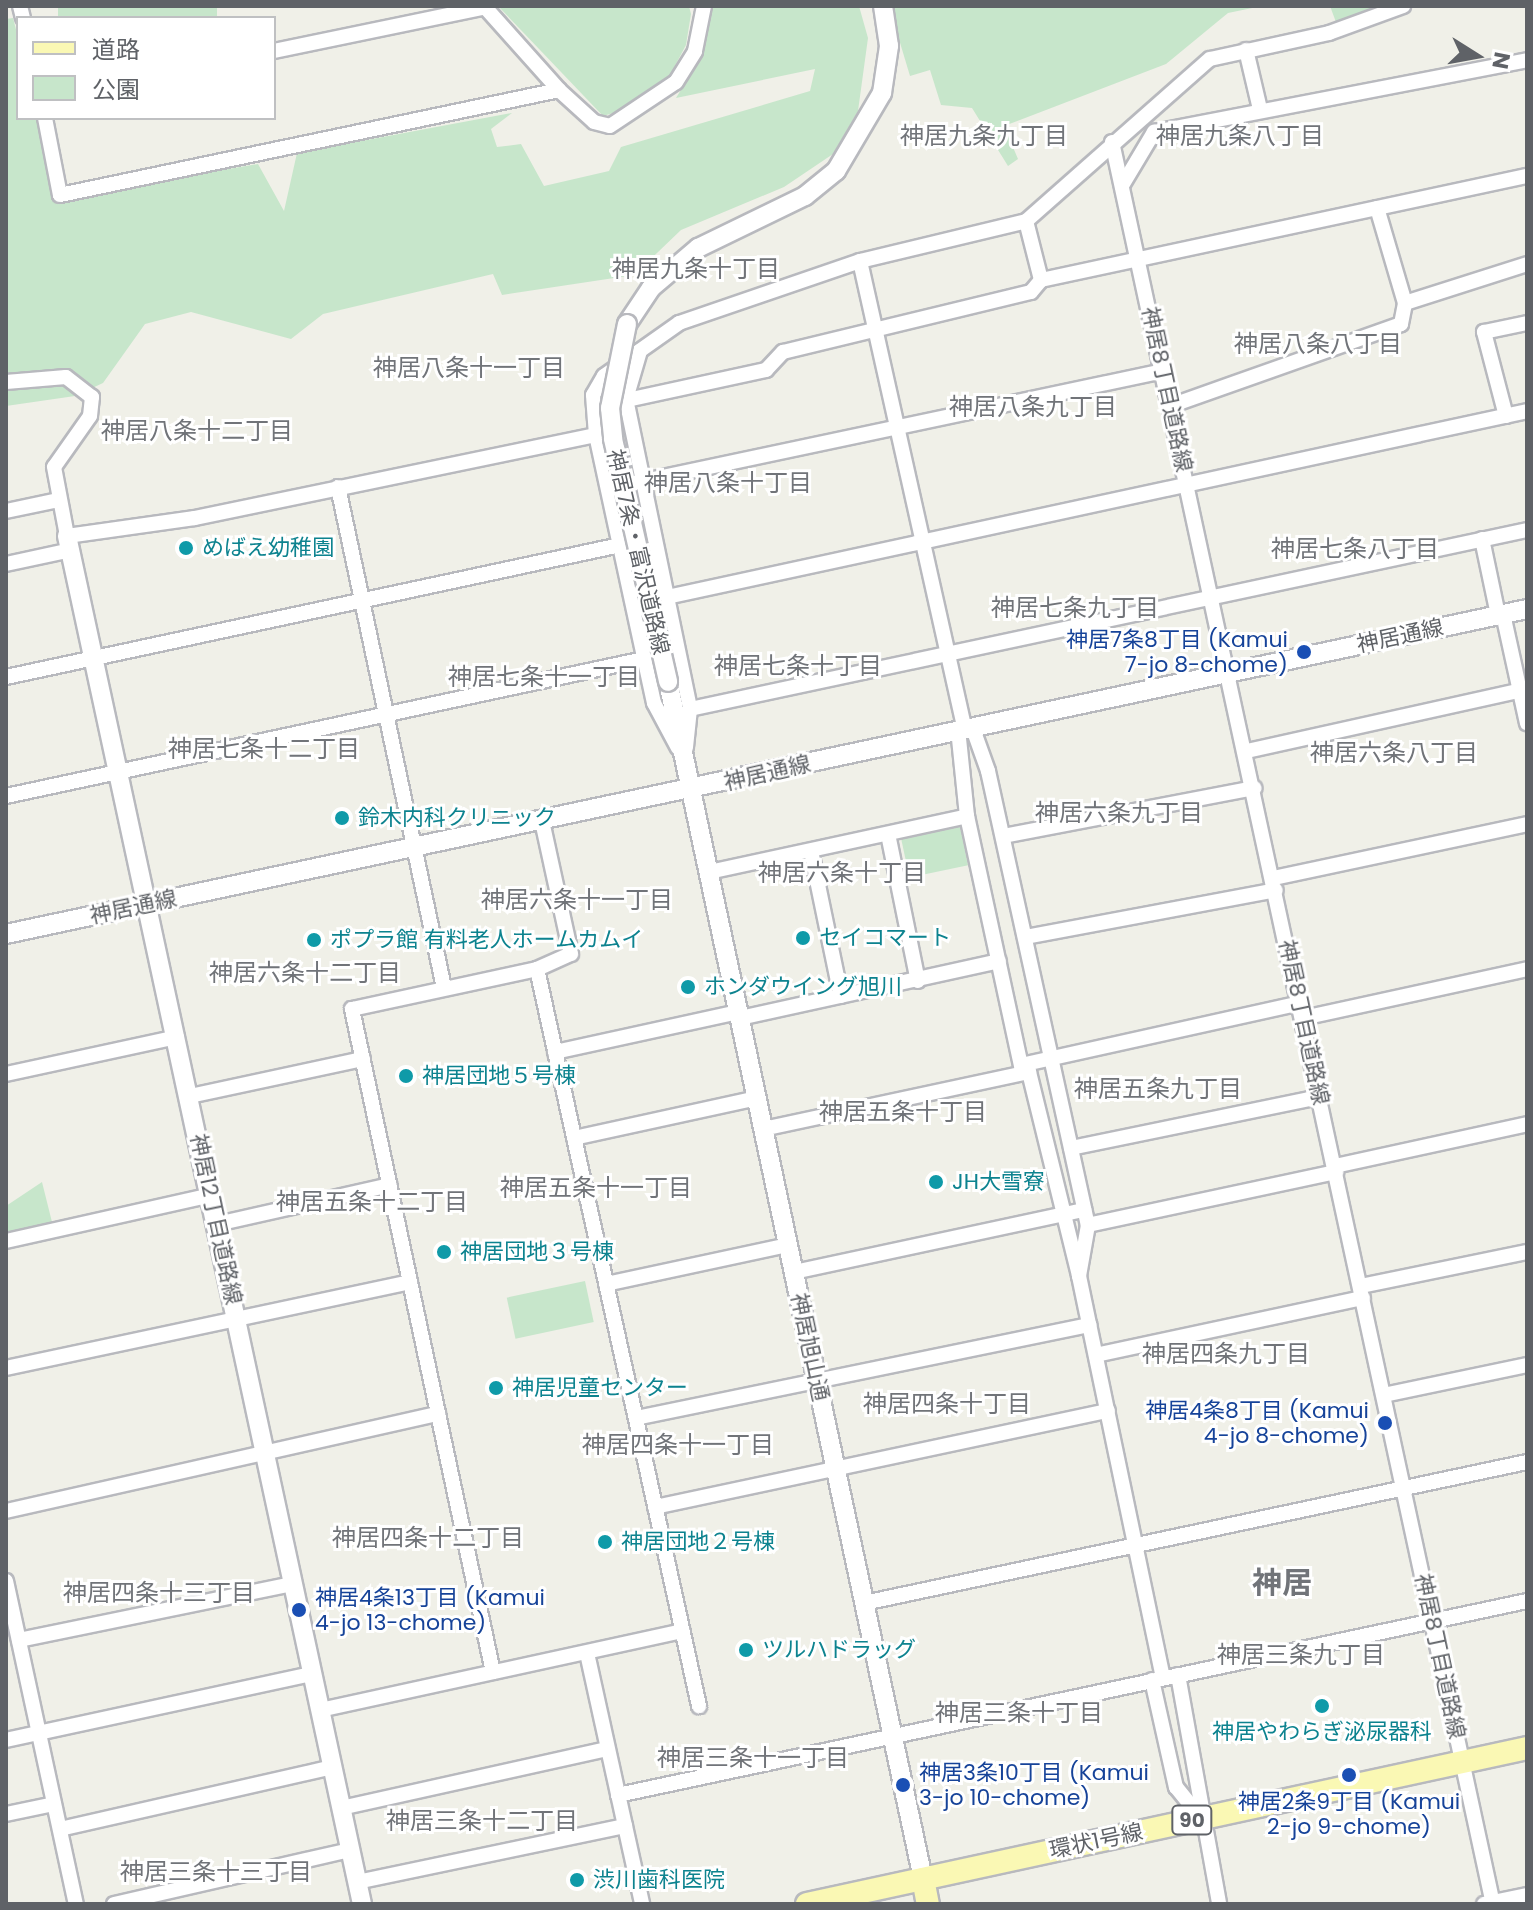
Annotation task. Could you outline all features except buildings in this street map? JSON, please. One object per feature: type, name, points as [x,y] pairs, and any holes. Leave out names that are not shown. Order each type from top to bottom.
[{"type":"main road","name":"環状1号線","points":[[807,1904],[1527,1748]]},
{"type":"main road","name":"神居旭山通","points":[[923,1879],[928,1904]]},
{"type":"street","points":[[276,51],[485,7],[559,90],[594,122],[610,126],[634,117],[689,62],[704,6]]},
{"type":"street","name":"神居7条・富沢道路線","points":[[691,790],[613,439],[612,394],[627,324],[651,288],[698,248],[805,196],[836,171],[882,93],[889,46],[883,6]]},
{"type":"street","points":[[685,761],[654,703],[596,435],[592,409],[604,376],[679,323],[860,261],[1026,221],[1180,78],[1210,59],[1329,33],[1403,6]]},
{"type":"street","points":[[1246,50],[1260,109]]},
{"type":"street","points":[[1123,184],[1154,132],[1260,109],[1527,60]]},
{"type":"street","points":[[45,120],[60,195],[559,90]]},
{"type":"street","name":"神居8丁目道路線","points":[[1112,142],[1247,751],[1490,1903]]},
{"type":"street","points":[[592,409],[766,370],[783,352],[1031,292],[1041,280],[1527,176]]},
{"type":"street","points":[[1170,406],[1401,324],[1405,303],[1377,208]]},
{"type":"street","points":[[1026,221],[1041,280]]},
{"type":"street","points":[[860,261],[964,728],[1003,836],[1086,1217],[1079,1276]]},
{"type":"street","points":[[1405,303],[1527,264]]},
{"type":"street","points":[[1506,416],[1484,332],[1527,323]]},
{"type":"street","points":[[642,347],[626,399],[690,709],[685,761]]},
{"type":"street","points":[[608,489],[900,430],[1163,371]]},
{"type":"street","points":[[6,382],[66,377],[92,397],[90,416],[54,467],[58,500],[69,543]]},
{"type":"street","points":[[667,597],[1187,482],[1527,411]]},
{"type":"street","points":[[6,564],[69,543],[596,435]]},
{"type":"street","points":[[338,487],[444,988]]},
{"type":"street","points":[[6,511],[58,500]]},
{"type":"street","points":[[690,709],[1211,595],[1527,530]]},
{"type":"street","points":[[1482,539],[1524,690],[1527,723]]},
{"type":"street","name":"神居12丁目道路線","points":[[69,543],[121,772],[362,1904]]},
{"type":"street","points":[[6,677],[620,545]]},
{"type":"street","name":"神居通線","points":[[6,934],[1527,609]]},
{"type":"street","points":[[6,796],[644,659]]},
{"type":"street","points":[[1247,751],[1524,690]]},
{"type":"street","points":[[964,728],[967,816],[1025,1068],[1079,1276],[1164,1677],[1201,1818],[1219,1904]]},
{"type":"street","points":[[1003,836],[1254,788]]},
{"type":"street","name":"神居旭山通","points":[[691,790],[923,1879]]},
{"type":"street","points":[[709,872],[967,816]]},
{"type":"street","points":[[493,1672],[352,1009],[537,969],[571,954],[542,821]]},
{"type":"street","points":[[1025,937],[1275,884],[1527,824]]},
{"type":"street","points":[[888,834],[918,981]]},
{"type":"street","points":[[811,851],[841,996]]},
{"type":"street","points":[[555,1052],[918,981],[999,961]]},
{"type":"street","points":[[537,969],[699,1706]]},
{"type":"street","points":[[763,1129],[1025,1068],[1050,1054],[1527,969]]},
{"type":"street","points":[[6,1074],[177,1037]]},
{"type":"street","points":[[190,1096],[363,1059]]},
{"type":"street","points":[[1071,1148],[1320,1097]]},
{"type":"street","points":[[574,1138],[757,1098]]},
{"type":"street","points":[[794,1272],[1061,1215],[1086,1217],[1336,1169],[1527,1124]]},
{"type":"street","points":[[217,1224],[390,1185]]},
{"type":"street","points":[[6,1241],[211,1195]]},
{"type":"street","points":[[606,1284],[788,1245]]},
{"type":"street","points":[[1096,1355],[1527,1252]]},
{"type":"street","points":[[6,1368],[410,1282]]},
{"type":"street","points":[[636,1418],[1090,1325]]},
{"type":"street","points":[[1384,1395],[1527,1365]]},
{"type":"street","points":[[655,1507],[1108,1411]]},
{"type":"street","points":[[6,1511],[438,1414]]},
{"type":"street","points":[[864,1603],[1527,1462]]},
{"type":"street","points":[[6,1581],[15,1646],[39,1733],[76,1904]]},
{"type":"street","points":[[15,1646],[293,1584]]},
{"type":"street","points":[[618,1795],[1527,1601]]},
{"type":"street","points":[[320,1710],[682,1631]]},
{"type":"street","points":[[587,1653],[642,1904]]},
{"type":"street","points":[[6,1740],[312,1674]]},
{"type":"street","points":[[1164,1677],[1176,1787],[1201,1818]]},
{"type":"street","points":[[341,1808],[608,1749]]},
{"type":"street","points":[[60,1829],[332,1767]]},
{"type":"street","points":[[6,1814],[54,1804]]},
{"type":"street","points":[[357,1882],[625,1826]]},
{"type":"street","points":[[114,1904],[350,1850]]},
{"type":"street","points":[[1490,1903],[1527,1895]]},
{"type":"green space","points":[[58,6],[217,6],[217,16],[58,16]]},
{"type":"green space","points":[[498,6],[689,6],[691,14],[686,45],[669,77],[631,108],[603,116]]},
{"type":"green space","points":[[713,6],[859,6],[868,38],[858,111],[833,154],[784,187],[681,230],[634,275],[502,295],[493,274],[323,314],[291,339],[191,312],[145,324],[103,383],[75,396],[6,406],[6,19],[13,18],[16,29],[16,120],[53,120],[55,141],[43,148],[54,199],[258,164],[284,211],[297,153],[512,113],[491,129],[497,147],[521,144],[544,186],[609,171],[621,147],[810,91],[815,69],[676,98],[699,60]]},
{"type":"green space","points":[[889,6],[1262,6],[1228,13],[1166,64],[1004,126],[1018,159],[1008,166],[972,108],[941,105],[930,70],[910,76]]},
{"type":"green space","points":[[1330,6],[1381,6],[1337,25]]},
{"type":"green space","points":[[960,827],[968,865],[909,878],[901,839]]},
{"type":"green space","points":[[42,1182],[52,1222],[6,1233],[6,1206]]},
{"type":"green space","points":[[585,1281],[594,1322],[515,1339],[507,1298]]},
{"type":"place","name":"めばえ幼稚園","points":[[186,548]]},
{"type":"place","name":"神居7条8丁目 (Kamui 7-jo 8-chome)","points":[[1304,652]]},
{"type":"place","name":"鈴木内科クリニック","points":[[342,818]]},
{"type":"place","name":"セイコマート","points":[[803,938]]},
{"type":"place","name":"ポプラ館 有料老人ホームカムイ","points":[[314,940]]},
{"type":"place","name":"ホンダウイング旭川","points":[[688,987]]},
{"type":"place","name":"神居団地５号棟","points":[[406,1076]]},
{"type":"place","name":"JH大雪寮","points":[[936,1182]]},
{"type":"place","name":"神居団地３号棟","points":[[444,1252]]},
{"type":"place","name":"神居児童センター","points":[[496,1388]]},
{"type":"place","name":"神居4条8丁目 (Kamui 4-jo 8-chome)","points":[[1385,1423]]},
{"type":"place","name":"神居団地２号棟","points":[[605,1542]]},
{"type":"place","name":"神居4条13丁目 (Kamui 4-jo 13-chome)","points":[[299,1610]]},
{"type":"place","name":"ツルハドラッグ","points":[[746,1650]]},
{"type":"place","name":"神居やわらぎ泌尿器科","points":[[1322,1706]]},
{"type":"place","name":"神居2条9丁目 (Kamui 2-jo 9-chome)","points":[[1349,1775]]},
{"type":"place","name":"神居3条10丁目 (Kamui 3-jo 10-chome)","points":[[903,1785]]},
{"type":"place","name":"渋川歯科医院","points":[[577,1880]]},
{"type":"district","name":"神居九条九丁目","points":[[984,136]]},
{"type":"district","name":"神居九条八丁目","points":[[1240,136]]},
{"type":"district","name":"神居九条十丁目","points":[[696,269]]},
{"type":"district","name":"神居八条八丁目","points":[[1318,344]]},
{"type":"district","name":"神居八条十一丁目","points":[[469,368]]},
{"type":"district","name":"神居八条九丁目","points":[[1033,407]]},
{"type":"district","name":"神居八条十二丁目","points":[[197,431]]},
{"type":"district","name":"神居八条十丁目","points":[[728,483]]},
{"type":"district","name":"神居七条八丁目","points":[[1355,549]]},
{"type":"district","name":"神居七条九丁目","points":[[1075,608]]},
{"type":"district","name":"神居七条十丁目","points":[[798,666]]},
{"type":"district","name":"神居七条十一丁目","points":[[544,677]]},
{"type":"district","name":"神居七条十二丁目","points":[[264,749]]},
{"type":"district","name":"神居六条八丁目","points":[[1394,753]]},
{"type":"district","name":"神居六条九丁目","points":[[1119,813]]},
{"type":"district","name":"神居六条十丁目","points":[[842,873]]},
{"type":"district","name":"神居六条十一丁目","points":[[577,900]]},
{"type":"district","name":"神居六条十二丁目","points":[[305,973]]},
{"type":"district","name":"神居五条九丁目","points":[[1158,1089]]},
{"type":"district","name":"神居五条十丁目","points":[[903,1112]]},
{"type":"district","name":"神居五条十一丁目","points":[[596,1188]]},
{"type":"district","name":"神居五条十二丁目","points":[[372,1202]]},
{"type":"district","name":"神居四条九丁目","points":[[1226,1354]]},
{"type":"district","name":"神居四条十丁目","points":[[947,1404]]},
{"type":"district","name":"神居四条十一丁目","points":[[678,1445]]},
{"type":"district","name":"神居四条十二丁目","points":[[428,1538]]},
{"type":"district","name":"神居","points":[[1282,1583]]},
{"type":"district","name":"神居四条十三丁目","points":[[159,1593]]},
{"type":"district","name":"神居三条九丁目","points":[[1301,1655]]},
{"type":"district","name":"神居三条十丁目","points":[[1019,1713]]},
{"type":"district","name":"神居三条十一丁目","points":[[753,1758]]},
{"type":"district","name":"神居三条十二丁目","points":[[482,1821]]},
{"type":"district","name":"神居三条十三丁目","points":[[216,1872]]}]
